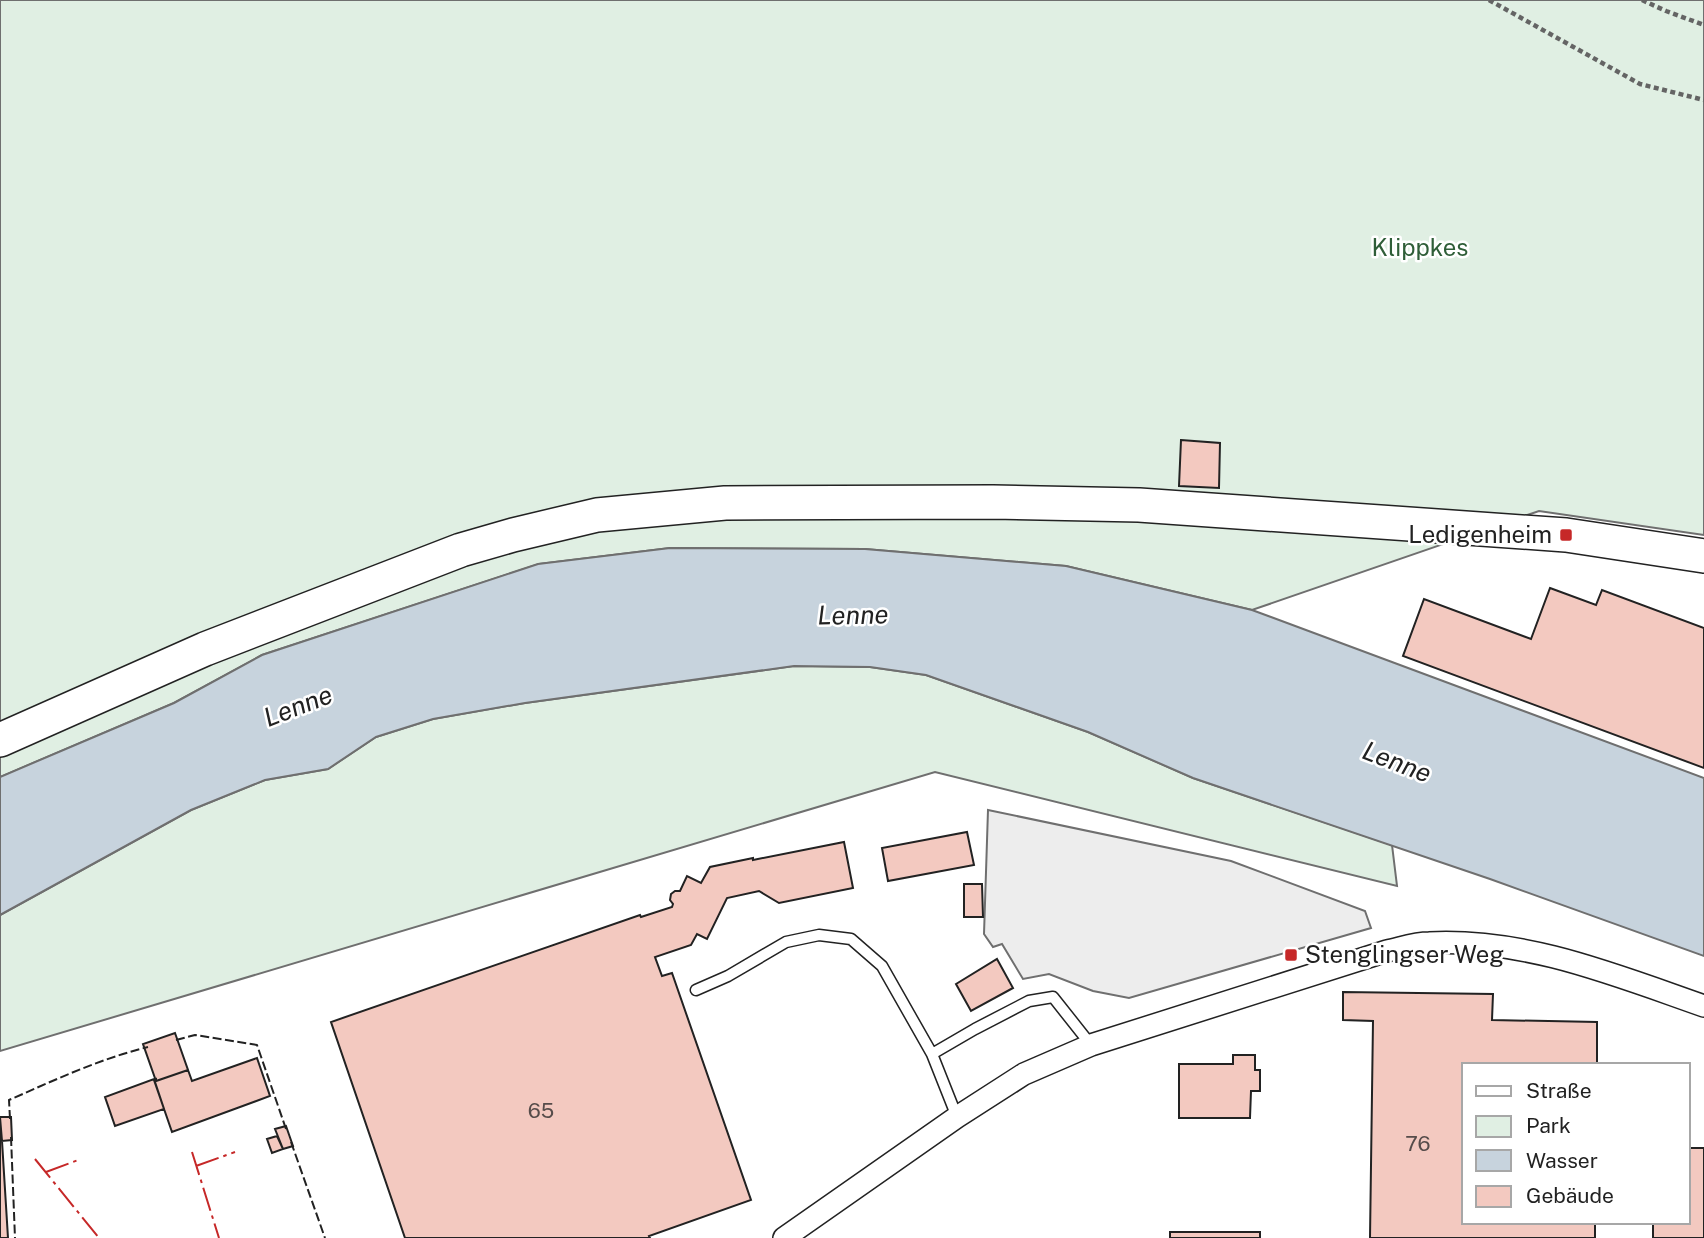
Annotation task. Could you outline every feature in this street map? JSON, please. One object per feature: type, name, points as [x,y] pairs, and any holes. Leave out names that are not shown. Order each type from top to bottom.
[{"type":"main road","points":[[0,740],[205,649],[461,550],[597,515],[725,503],[993,502],[1139,505],[1566,535],[1704,556]]},
{"type":"street","points":[[784,1238],[957,1117],[1024,1074],[1091,1045],[1387,951],[1426,943],[1477,943],[1522,950],[1580,963],[1704,1006]]},
{"type":"lane","points":[[696,990],[728,976],[786,942],[819,935],[850,939],[882,966],[932,1054],[957,1117]]},
{"type":"lane","points":[[932,1054],[1029,1001],[1053,997],[1091,1045]]},
{"type":"path","points":[[1489,0],[1640,84],[1704,100]]},
{"type":"path","points":[[1642,0],[1704,25]]},
{"type":"green space","name":"Klippkes","points":[[0,0],[1704,0],[1704,535],[1539,511],[1252,610],[1066,566],[865,549],[670,548],[539,564],[262,655],[174,703],[0,777]]},
{"type":"green space","points":[[794,666],[870,667],[926,675],[1088,732],[1193,778],[1392,845],[1397,886],[935,772],[0,1051],[0,915],[191,810],[265,780],[328,769],[376,737],[433,719],[525,703]]},
{"type":"shaded area","points":[[988,810],[1231,861],[1365,911],[1371,928],[1129,998],[1093,991],[1049,974],[1023,979],[1002,944],[993,947],[984,934]]},
{"type":"water","name":"Lenne","points":[[670,548],[865,549],[1066,566],[1252,610],[1704,778],[1704,956],[1490,879],[1193,778],[1088,732],[926,675],[870,667],[794,666],[525,703],[433,719],[376,737],[328,769],[265,780],[191,810],[0,915],[0,777],[174,703],[262,655],[538,564]]},
{"type":"building","points":[[1181,440],[1220,443],[1219,488],[1179,486]]},
{"type":"building","points":[[1550,588],[1596,605],[1602,590],[1704,628],[1704,768],[1403,656],[1424,599],[1531,639]]},
{"type":"building","points":[[967,832],[974,865],[888,881],[882,848]]},
{"type":"building","points":[[844,842],[853,888],[779,903],[759,891],[727,898],[707,939],[697,934],[691,945],[655,957],[662,976],[672,973],[751,1200],[649,1236],[650,1238],[405,1238],[331,1022],[640,915],[641,917],[672,907],[671,894],[680,891],[687,876],[701,883],[710,867]]},
{"type":"building","points":[[964,884],[982,884],[983,917],[964,917]]},
{"type":"building","points":[[997,959],[1013,988],[971,1011],[956,984]]},
{"type":"building","points":[[1343,992],[1493,994],[1492,1020],[1597,1022],[1597,1063],[1462,1063],[1462,1224],[1595,1224],[1595,1238],[1370,1238],[1373,1021],[1343,1020]]},
{"type":"building","points":[[175,1033],[188,1070],[156,1081],[143,1044]]},
{"type":"building","points":[[1233,1055],[1255,1055],[1255,1070],[1260,1070],[1260,1091],[1251,1091],[1250,1118],[1179,1118],[1179,1064],[1233,1064]]},
{"type":"building","points":[[257,1058],[270,1096],[172,1132],[154,1080],[188,1070],[192,1081]]},
{"type":"building","points":[[154,1079],[164,1109],[115,1126],[105,1097]]},
{"type":"building","points":[[0,1117],[11,1117],[12,1140],[2,1141]]},
{"type":"building","points":[[0,1118],[2,1141],[8,1238],[0,1238]]},
{"type":"building","points":[[286,1126],[293,1146],[283,1149],[275,1129]]},
{"type":"building","points":[[277,1136],[283,1149],[272,1153],[267,1139]]},
{"type":"building","points":[[1690,1148],[1704,1148],[1704,1238],[1653,1238],[1653,1224],[1690,1224]]},
{"type":"building","points":[[1170,1232],[1260,1232],[1260,1238],[1170,1238]]},
{"type":"fence","points":[[176,1040],[195,1035],[257,1045],[286,1129]]},
{"type":"fence","points":[[10,1119],[9,1100],[95,1064],[148,1047]]},
{"type":"fence","points":[[11,1137],[15,1238]]},
{"type":"fence","points":[[291,1142],[325,1238]]},
{"type":"power","points":[[192,1152],[219,1238]]},
{"type":"power","points":[[196,1166],[235,1152]]},
{"type":"power","points":[[35,1159],[99,1238]]},
{"type":"power","points":[[46,1172],[81,1159]]},
{"type":"place","name":"Ledigenheim","points":[[1566,535]]},
{"type":"place","name":"Stenglingser Weg","points":[[1291,955]]}]
